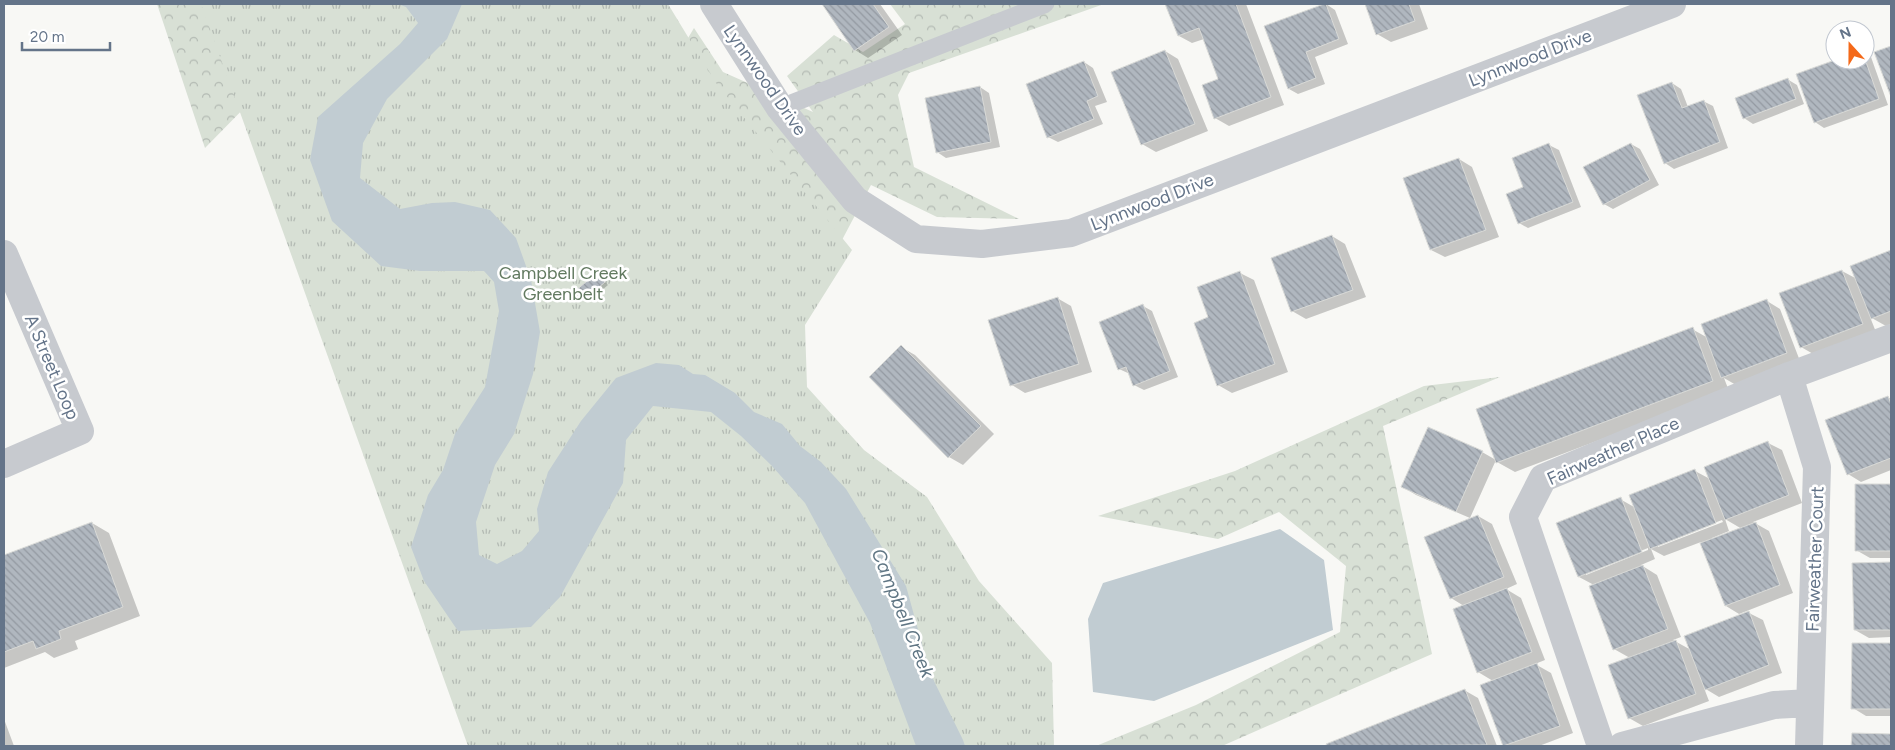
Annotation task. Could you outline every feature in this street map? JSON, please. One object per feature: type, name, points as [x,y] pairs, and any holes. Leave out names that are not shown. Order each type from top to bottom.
[{"type":"street","name":"Lynnwood Drive","points":[[714,4],[780,108],[855,200],[916,239],[982,244],[1071,233],[1672,4]]},
{"type":"street","name":"A Street Loop","points":[[4,254],[80,431],[4,464]]},
{"type":"street","name":"Fairweather Place","points":[[1600,746],[1523,517],[1542,478],[1789,376],[1891,338]]},
{"type":"street","name":"Fairweather Court","points":[[1789,376],[1818,467],[1809,746]]},
{"type":"street","points":[[1622,746],[1774,705],[1810,704]]},
{"type":"lane","points":[[780,108],[1045,4]]},
{"type":"green space","points":[[157,4],[340,4],[345,5],[205,148]]},
{"type":"green space","name":"Campbell Creek Greenbelt","points":[[201,4],[668,4],[716,83],[852,250],[805,325],[807,387],[864,450],[927,497],[979,581],[1052,663],[1054,746],[468,746]]},
{"type":"green space","points":[[890,4],[1104,4],[909,73],[898,95],[914,167],[1019,219],[937,217],[871,185],[832,259],[587,208],[694,28],[723,72],[813,112],[787,76],[834,35],[863,52],[905,24]]},
{"type":"green space","points":[[1500,377],[1383,426],[1432,654],[1222,746],[1096,746],[1196,705],[1340,632],[1346,566],[1279,512],[1218,539],[1098,516],[1235,471],[1424,386]]},
{"type":"water","name":"Campbell Creek","points":[[398,4],[462,4],[447,39],[387,99],[363,143],[360,178],[400,209],[432,203],[455,202],[490,210],[516,238],[531,280],[540,332],[533,374],[514,434],[495,465],[476,522],[479,555],[497,564],[522,551],[539,531],[537,509],[548,472],[581,421],[616,378],[656,363],[679,365],[693,374],[705,375],[735,393],[754,412],[782,424],[800,446],[821,462],[846,489],[906,586],[930,673],[965,746],[916,746],[870,623],[805,503],[771,465],[741,436],[711,412],[653,406],[626,440],[623,483],[560,597],[531,627],[458,631],[424,581],[411,547],[428,495],[443,470],[455,434],[485,387],[499,311],[494,282],[484,271],[420,271],[381,266],[332,221],[310,160],[318,117],[400,44],[418,23],[406,7]]},
{"type":"water","points":[[1280,529],[1324,560],[1333,630],[1154,701],[1093,692],[1088,619],[1103,583]]},
{"type":"building","points":[[822,4],[873,4],[889,27],[854,51]]},
{"type":"building","points":[[1165,4],[1236,4],[1271,97],[1214,119],[1202,85],[1218,79],[1199,28],[1178,36]]},
{"type":"building","points":[[1326,4],[1339,39],[1306,52],[1316,78],[1288,89],[1264,26]]},
{"type":"building","points":[[1365,4],[1409,4],[1415,21],[1376,35]]},
{"type":"building","points":[[1891,46],[1891,97],[1875,55],[1875,52]]},
{"type":"building","points":[[1165,50],[1195,124],[1141,145],[1111,72]]},
{"type":"building","points":[[1084,61],[1098,96],[1087,101],[1094,119],[1047,138],[1026,84]]},
{"type":"building","points":[[1825,64],[1825,70],[1869,70],[1879,99],[1814,123],[1796,74]]},
{"type":"building","points":[[1788,78],[1796,99],[1743,119],[1735,98]]},
{"type":"building","points":[[1672,82],[1682,108],[1704,100],[1720,142],[1664,164],[1637,95]]},
{"type":"building","points":[[980,86],[991,142],[936,153],[925,98]]},
{"type":"building","points":[[1549,143],[1573,202],[1518,224],[1506,194],[1523,187],[1512,158]]},
{"type":"building","points":[[1631,143],[1650,180],[1603,205],[1583,167]]},
{"type":"building","points":[[1459,158],[1486,230],[1430,250],[1403,178]]},
{"type":"building","points":[[1332,235],[1353,290],[1291,312],[1271,258]]},
{"type":"building","points":[[1891,250],[1891,311],[1871,319],[1850,266]]},
{"type":"building","points":[[1842,270],[1863,324],[1800,348],[1779,293]]},
{"type":"building","points":[[1240,271],[1275,364],[1217,386],[1194,323],[1208,317],[1197,287]]},
{"type":"building","points":[[597,273],[605,282],[583,301],[575,291]]},
{"type":"building","points":[[1058,297],[1079,364],[1010,386],[988,320]]},
{"type":"building","points":[[1767,299],[1787,353],[1721,378],[1701,324]]},
{"type":"building","points":[[1143,304],[1170,371],[1133,386],[1126,367],[1118,370],[1099,322]]},
{"type":"building","points":[[1693,327],[1713,381],[1496,463],[1476,409]]},
{"type":"building","points":[[901,345],[981,426],[948,458],[869,377]]},
{"type":"building","points":[[1888,396],[1891,404],[1891,458],[1847,475],[1825,420]]},
{"type":"building","points":[[1428,427],[1483,451],[1456,512],[1401,487]]},
{"type":"building","points":[[1768,441],[1789,495],[1725,520],[1704,467]]},
{"type":"building","points":[[1695,469],[1716,523],[1650,549],[1629,495]]},
{"type":"building","points":[[1855,484],[1891,484],[1891,551],[1855,551]]},
{"type":"building","points":[[1621,497],[1642,552],[1578,577],[1556,523]]},
{"type":"building","points":[[1478,515],[1504,577],[1450,599],[1424,537]]},
{"type":"building","points":[[92,522],[123,607],[59,631],[61,639],[36,649],[33,641],[4,652],[4,555]]},
{"type":"building","points":[[1756,522],[1780,585],[1725,606],[1700,543]]},
{"type":"building","points":[[1891,562],[1891,630],[1854,630],[1852,563]]},
{"type":"building","points":[[1643,565],[1668,629],[1613,650],[1589,586]]},
{"type":"building","points":[[1507,588],[1532,652],[1477,673],[1453,609]]},
{"type":"building","points":[[1749,611],[1769,665],[1705,690],[1684,636]]},
{"type":"building","points":[[1676,640],[1696,694],[1628,719],[1608,665]]},
{"type":"building","points":[[1852,643],[1891,643],[1891,709],[1851,709]]},
{"type":"building","points":[[1537,663],[1560,726],[1503,746],[1480,685]]},
{"type":"building","points":[[1465,689],[1487,745],[1327,746],[1326,744]]},
{"type":"building","points":[[1852,733],[1891,734],[1891,746],[1851,746]]}]
